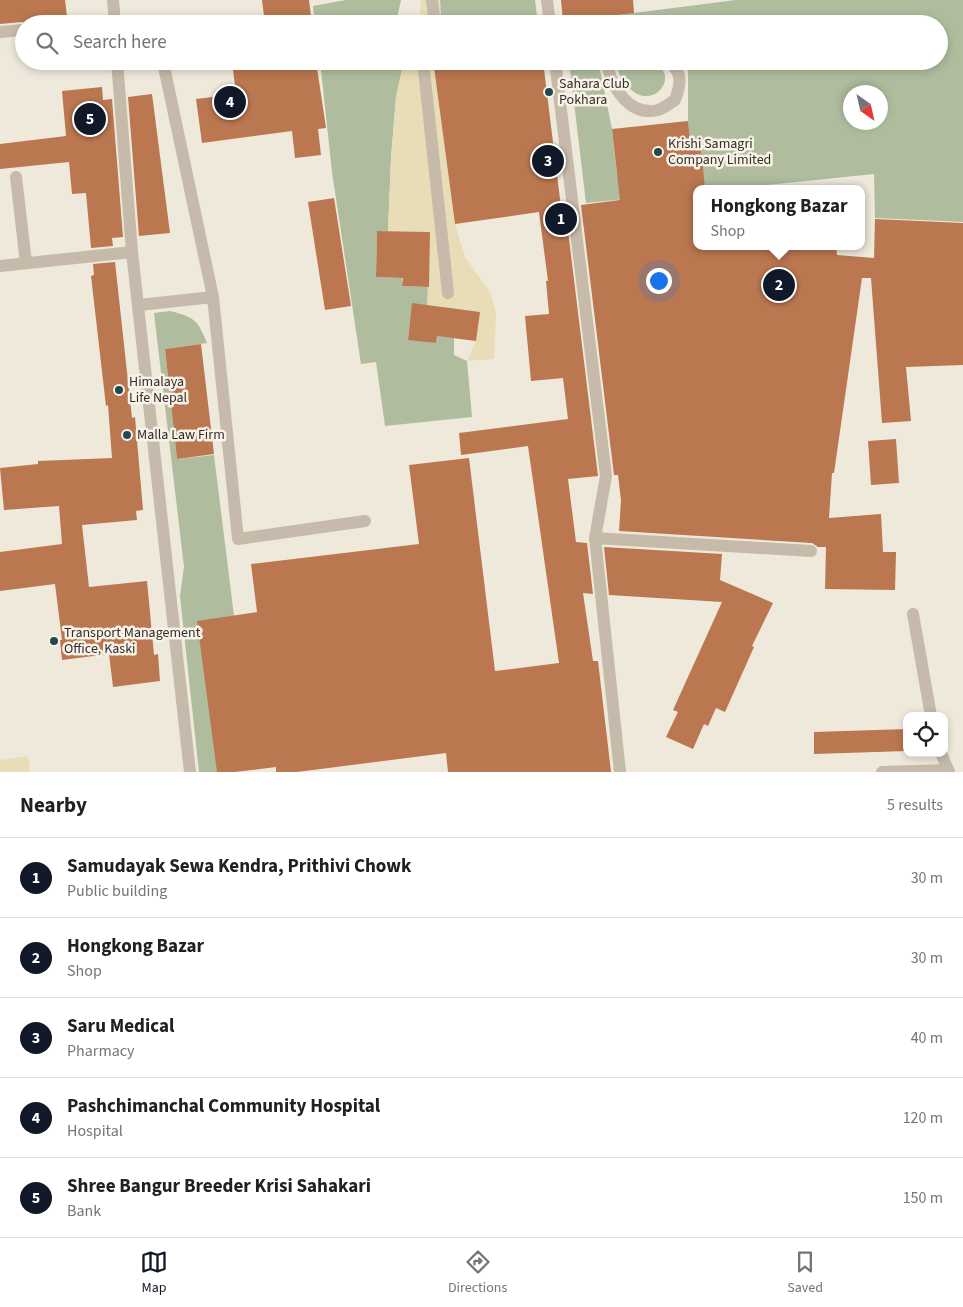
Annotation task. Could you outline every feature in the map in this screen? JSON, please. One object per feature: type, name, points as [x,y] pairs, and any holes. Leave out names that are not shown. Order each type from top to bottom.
[{"type":"street","points":[[113,0],[114,15]]},
{"type":"street","points":[[432,0],[434,15]]},
{"type":"street","points":[[547,0],[549,15]]},
{"type":"street","points":[[0,32],[15,31]]},
{"type":"street","points":[[119,70],[132,252],[190,772]]},
{"type":"street","points":[[165,70],[213,297],[238,539],[365,521]]},
{"type":"street","points":[[424,70],[448,293]]},
{"type":"street","points":[[556,70],[606,476],[594,538],[620,772]]},
{"type":"street","points":[[610,70],[614,86],[625,101],[641,110],[658,110],[675,100],[681,84],[676,70]]},
{"type":"street","points":[[16,177],[26,263]]},
{"type":"street","points":[[0,266],[132,252]]},
{"type":"street","points":[[139,305],[213,297]]},
{"type":"street","points":[[594,538],[811,551]]},
{"type":"street","points":[[913,614],[930,712]]},
{"type":"street","points":[[882,772],[948,771],[943,757]]},
{"type":"green space","points":[[346,0],[401,0],[398,15],[314,15],[313,6]]},
{"type":"green space","points":[[440,0],[535,0],[537,15],[441,15]]},
{"type":"green space","points":[[736,0],[963,0],[963,222],[875,218],[874,174],[766,185],[693,185],[693,192],[586,203],[570,70],[600,70],[612,129],[617,175],[703,165],[700,137],[690,139],[688,70],[948,70],[948,15],[618,15]]},
{"type":"green space","points":[[321,70],[402,70],[396,97],[388,231],[377,231],[376,277],[402,278],[403,286],[429,287],[427,305],[410,322],[408,339],[436,343],[437,336],[454,338],[454,355],[467,361],[472,417],[385,426],[376,362],[361,364],[332,172]]},
{"type":"green space","points":[[618,70],[662,70],[665,75],[664,83],[660,90],[653,95],[645,96],[635,93],[625,83]]},
{"type":"green space","points":[[170,311],[185,315],[198,324],[207,343],[165,349],[177,459],[214,455],[234,616],[217,772],[199,772],[180,596],[184,567],[154,313]]},
{"type":"sand","points":[[421,0],[440,0],[441,15],[420,15]]},
{"type":"sand","points":[[402,70],[434,70],[455,224],[465,257],[491,294],[496,314],[494,359],[467,361],[476,341],[479,312],[427,305],[430,232],[388,231],[396,97]]},
{"type":"sand","points":[[28,756],[30,772],[0,772],[0,760]]},
{"type":"building","points":[[0,0],[65,0],[67,15],[15,15],[15,23],[0,24]]},
{"type":"building","points":[[262,0],[309,0],[311,15],[264,15]]},
{"type":"building","points":[[561,0],[633,0],[634,13],[618,15],[562,15]]},
{"type":"building","points":[[233,70],[317,70],[326,128],[318,129],[321,155],[295,158],[292,131],[202,143],[196,99],[236,94]]},
{"type":"building","points":[[434,70],[544,70],[561,207],[565,206],[598,476],[568,479],[576,542],[587,543],[593,594],[583,593],[593,661],[598,661],[611,772],[448,772],[446,753],[297,772],[276,772],[276,767],[235,772],[217,772],[197,621],[257,612],[251,564],[419,544],[409,465],[469,458],[495,671],[559,663],[528,446],[461,455],[459,433],[568,419],[563,378],[531,381],[525,316],[549,314],[546,281],[548,281],[539,212],[455,224]]},
{"type":"building","points":[[102,87],[103,100],[112,99],[123,237],[112,238],[113,246],[91,248],[86,193],[72,194],[69,162],[0,169],[0,144],[66,136],[62,91]]},
{"type":"building","points":[[152,94],[170,233],[139,236],[128,97]]},
{"type":"building","points":[[688,121],[690,139],[700,137],[705,185],[693,185],[693,250],[836,250],[837,255],[874,258],[875,219],[963,223],[963,365],[906,367],[911,421],[882,423],[871,278],[862,278],[834,473],[832,473],[829,518],[881,514],[883,552],[896,552],[895,590],[825,589],[826,547],[818,547],[812,543],[619,531],[621,500],[618,475],[614,475],[581,205],[620,200],[612,129]]},
{"type":"building","points":[[334,198],[351,306],[325,310],[308,202]]},
{"type":"building","points":[[377,231],[430,232],[429,287],[402,286],[403,278],[376,277]]},
{"type":"building","points":[[115,262],[132,418],[135,417],[143,510],[136,511],[137,520],[82,525],[89,587],[147,581],[154,655],[158,654],[160,681],[113,687],[109,654],[62,660],[60,640],[62,640],[55,584],[0,591],[0,552],[62,544],[59,506],[4,510],[0,468],[38,464],[38,461],[112,458],[108,405],[106,406],[91,276],[94,275],[93,264]]},
{"type":"building","points":[[412,303],[480,312],[476,341],[437,336],[436,343],[408,340]]},
{"type":"building","points":[[201,344],[214,454],[177,459],[165,349]]},
{"type":"building","points":[[896,439],[899,483],[871,485],[868,441]]},
{"type":"building","points":[[604,547],[722,554],[720,580],[773,603],[752,646],[754,647],[725,712],[716,708],[708,726],[704,724],[693,749],[666,737],[678,712],[673,710],[722,602],[609,595]]},
{"type":"building","points":[[903,729],[903,751],[814,754],[814,732]]},
{"type":"place","name":"Sahara Club Pokhara","points":[[549,92]]},
{"type":"place","name":"Pashchimanchal Community Hospital","points":[[230,102]]},
{"type":"place","name":"Shree Bangur Breeder Krisi Sahakari","points":[[90,119]]},
{"type":"place","name":"Krishi Samagri Company Limited","points":[[658,152]]},
{"type":"place","name":"Saru Medical","points":[[548,161]]},
{"type":"place","name":"Samudayak Sewa Kendra, Prithivi Chowk","points":[[561,219]]},
{"type":"place","name":"Hongkong Bazar","points":[[779,285]]},
{"type":"place","name":"Himalaya Life Nepal","points":[[119,390]]},
{"type":"place","name":"Malla Law Firm","points":[[127,435]]},
{"type":"place","name":"Transport Management Office, Kaski","points":[[54,641]]}]
